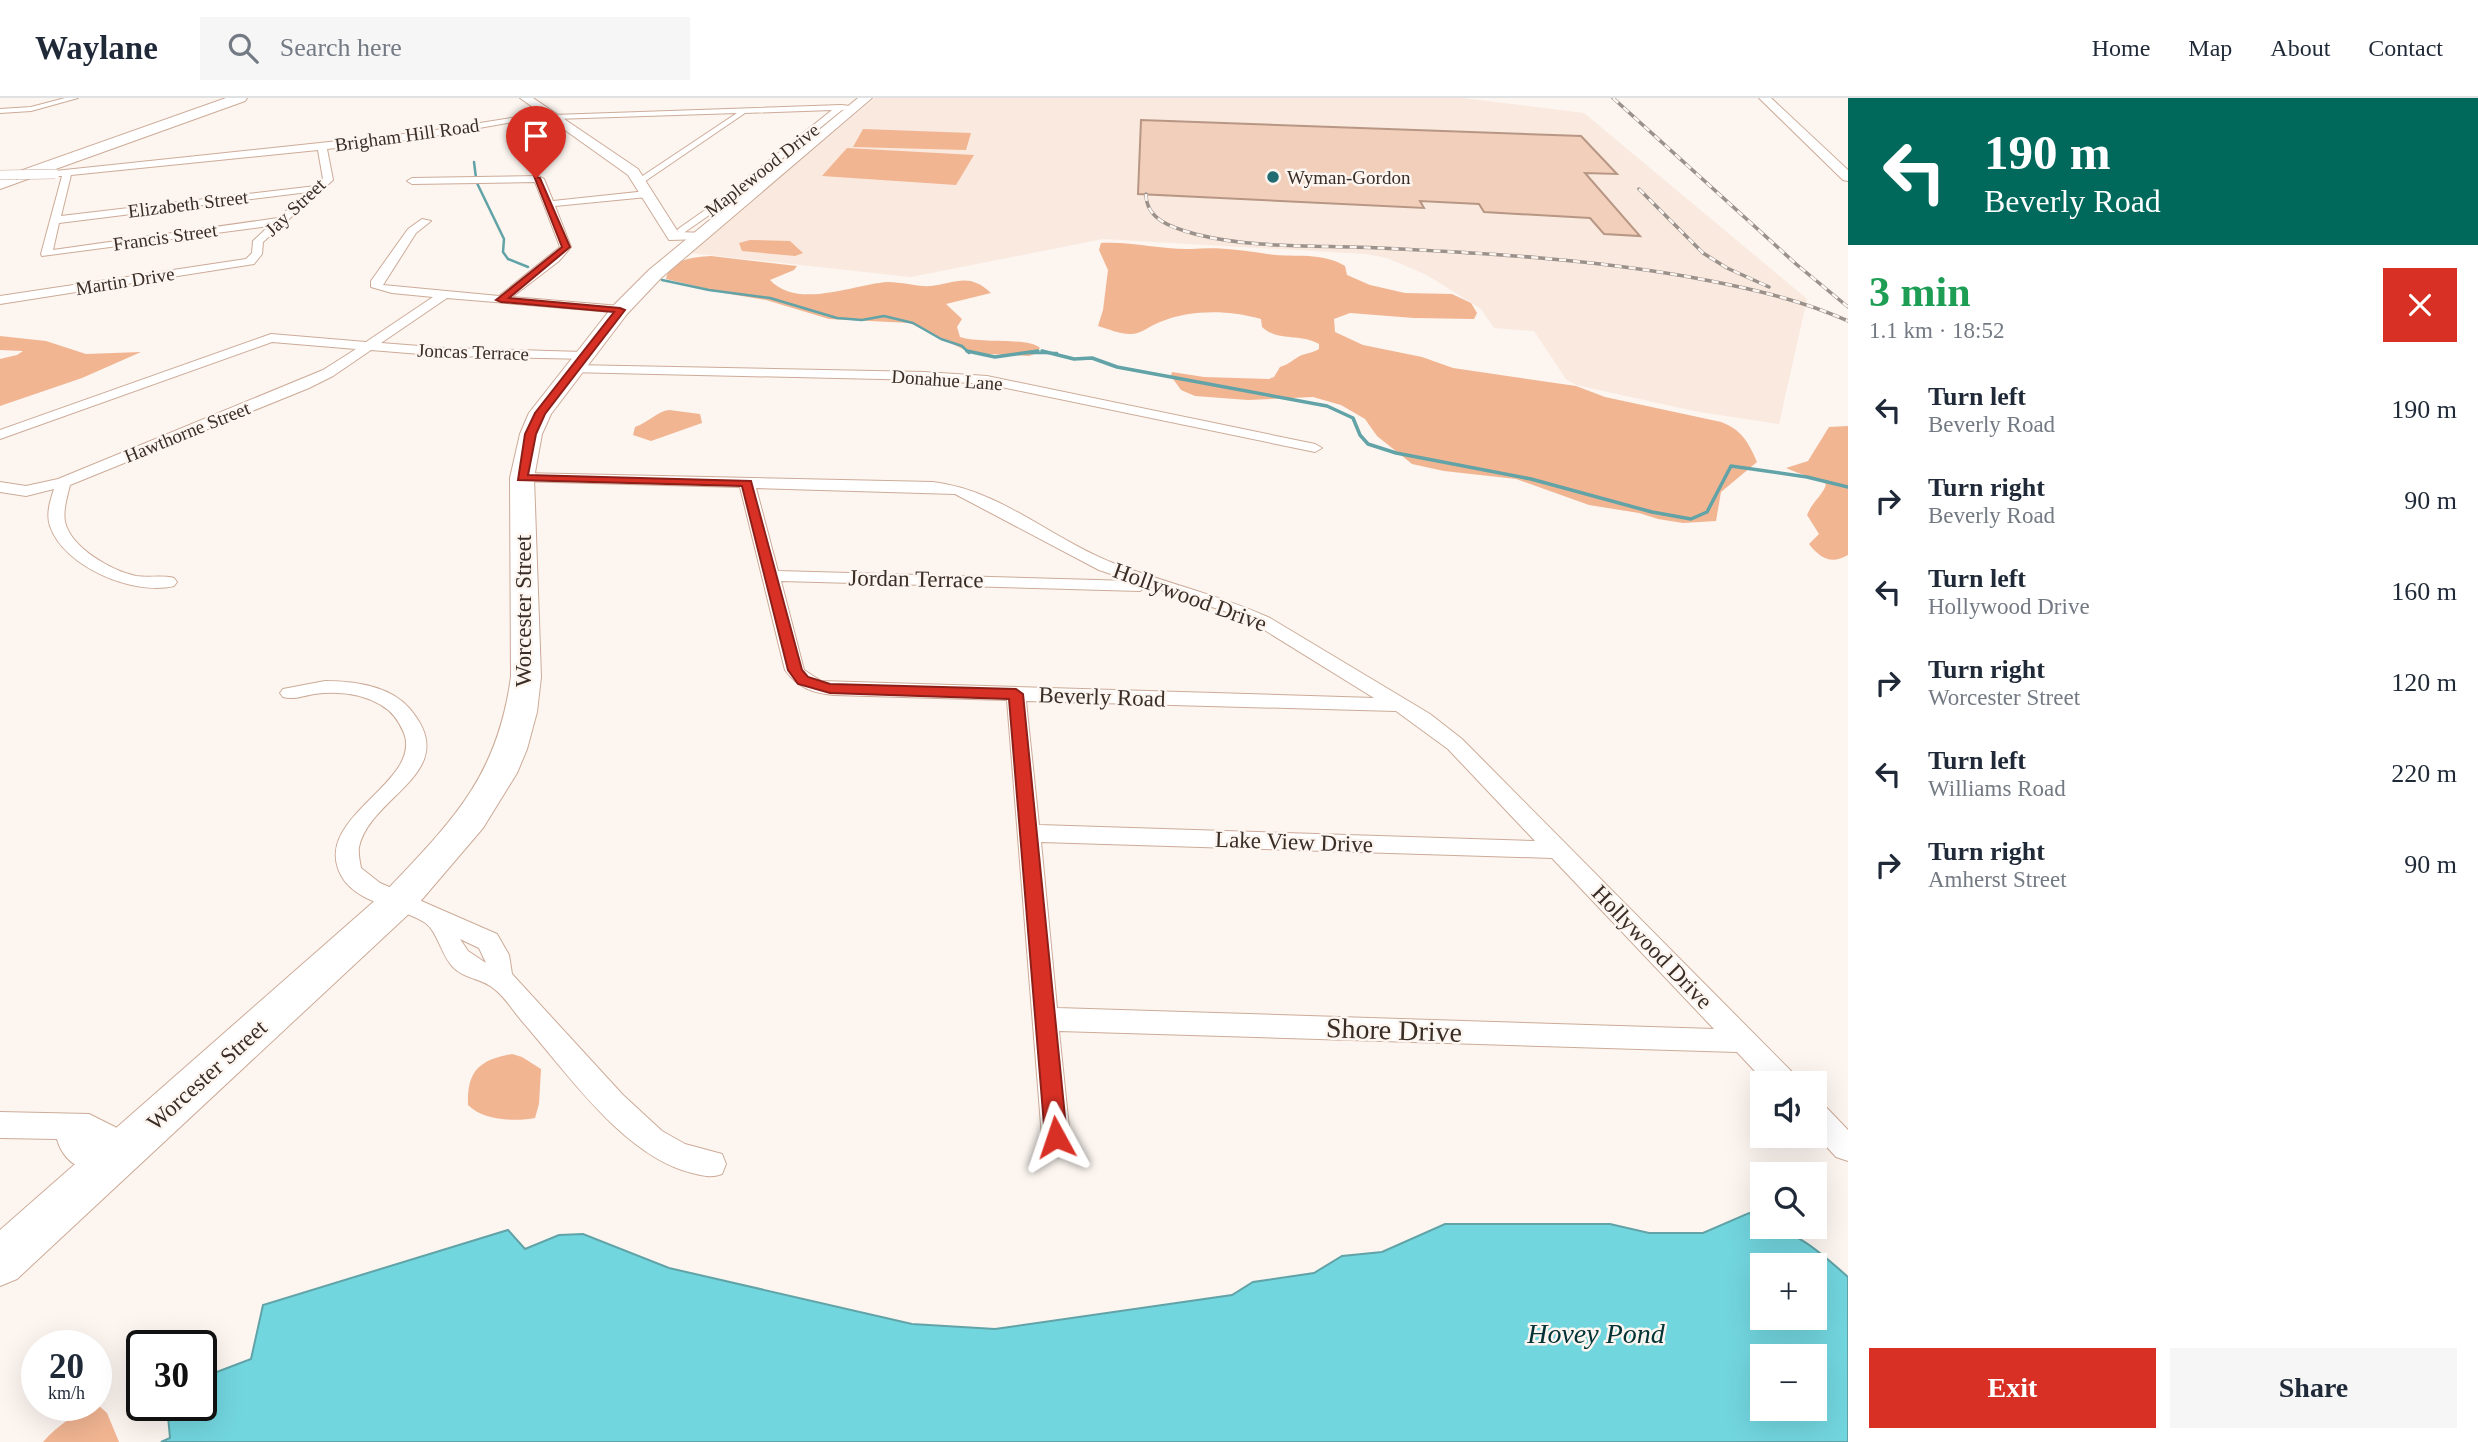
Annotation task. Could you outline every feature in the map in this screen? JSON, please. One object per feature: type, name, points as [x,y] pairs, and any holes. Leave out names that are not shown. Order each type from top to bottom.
[{"type":"highway","points":[[0,175],[220,98]]},
{"type":"highway","points":[[0,184],[240,98]]},
{"type":"main road","name":"Worcester Street","points":[[0,1262],[400,900],[453,841],[477,809],[509,752],[519,726],[526,677],[522,478],[535,424],[546,403],[620,310],[691,233],[854,104]]},
{"type":"street","points":[[0,111],[31,109],[74,98]]},
{"type":"street","points":[[526,98],[627,167],[644,188],[674,237],[691,233]]},
{"type":"street","points":[[733,98],[745,112]]},
{"type":"street","points":[[549,204],[644,188],[767,98]]},
{"type":"street","points":[[1765,98],[1842,166],[1848,177]]},
{"type":"street","name":"Brigham Hill Road","points":[[0,175],[61,174],[322,147],[423,135],[510,120],[745,112],[854,104]]},
{"type":"street","name":"Jay Street","points":[[250,262],[257,254],[256,242],[284,221],[329,178],[322,147]]},
{"type":"street","points":[[56,220],[61,174]]},
{"type":"street","points":[[412,181],[536,178],[566,247],[501,300]]},
{"type":"street","name":"Elizabeth Street","points":[[56,220],[320,188]]},
{"type":"street","name":"Francis Street","points":[[56,220],[46,254],[284,221]]},
{"type":"street","points":[[426,221],[412,231],[376,285],[392,290],[620,310]]},
{"type":"street","name":"Martin Drive","points":[[0,300],[250,262]]},
{"type":"street","name":"Hawthorne Street","points":[[0,487],[26,491],[63,482],[304,385],[327,373],[444,295]]},
{"type":"street","points":[[0,435],[261,340],[281,337],[363,347]]},
{"type":"street","name":"Joncas Terrace","points":[[363,347],[578,362]]},
{"type":"street","name":"Donahue Lane","points":[[578,362],[980,380],[1315,448]]},
{"type":"street","name":"Hollywood Drive","points":[[522,478],[933,487],[958,491],[980,499],[1078,553],[1115,570],[1250,615],[1435,728],[1464,753],[1772,1071]]},
{"type":"street","points":[[63,482],[57,523],[67,541],[115,575],[139,581],[167,582]]},
{"type":"street","name":"Beverly Road","points":[[747,483],[795,670],[803,681],[810,685],[841,689],[1399,705]]},
{"type":"street","points":[[1061,583],[1078,553]]},
{"type":"street","name":"Jordan Terrace","points":[[771,576],[1163,586]]},
{"type":"street","points":[[1321,702],[1338,667]]},
{"type":"street","points":[[290,693],[334,686],[379,696],[394,704],[414,729],[418,749],[412,762],[355,830],[347,855],[348,866],[362,884],[438,920],[462,964],[477,972],[500,978],[613,1104],[652,1140],[679,1156],[712,1164]]},
{"type":"street","points":[[1016,694],[1056,1137]]},
{"type":"street","name":"Lake View Drive","points":[[1028,833],[1559,850]]},
{"type":"street","name":"Shore Drive","points":[[1045,1019],[1743,1041]]},
{"type":"street","points":[[0,1125],[68,1127],[73,1146],[93,1160],[114,1158]]},
{"type":"street","points":[[1827,1128],[1846,1148]]},
{"type":"shaded area","name":"Wyman-Gordon","points":[[875,98],[1463,98],[1584,113],[1807,299],[1779,424],[1699,412],[1576,385],[1566,379],[1534,331],[1494,328],[1481,309],[1427,275],[1387,258],[1366,254],[1103,239],[911,277],[690,253]]},
{"type":"shaded area","points":[[863,129],[971,133],[966,150],[853,147]]},
{"type":"shaded area","points":[[847,148],[974,155],[956,185],[822,176]]},
{"type":"shaded area","points":[[750,240],[790,241],[803,253],[795,256],[742,251],[739,243]]},
{"type":"shaded area","points":[[1101,243],[1239,250],[1326,258],[1345,266],[1347,275],[1370,285],[1405,293],[1452,294],[1471,303],[1477,313],[1474,319],[1350,313],[1334,319],[1335,332],[1363,345],[1422,357],[1453,368],[1576,386],[1605,397],[1721,422],[1744,438],[1757,462],[1721,492],[1716,521],[1683,523],[1589,505],[1516,479],[1444,471],[1412,464],[1377,436],[1365,419],[1341,405],[1313,397],[1248,400],[1195,396],[1181,390],[1171,376],[1172,372],[1204,377],[1269,379],[1274,377],[1280,367],[1319,349],[1319,344],[1268,332],[1262,327],[1261,319],[1237,314],[1184,315],[1134,334],[1098,326],[1103,310],[1108,270],[1099,250]]},
{"type":"shaded area","points":[[711,256],[797,266],[794,270],[770,280],[782,289],[795,293],[827,293],[888,282],[931,286],[969,281],[991,293],[946,304],[962,319],[957,327],[960,337],[1025,343],[1040,348],[1029,356],[971,353],[910,323],[829,319],[766,300],[666,279],[668,272],[678,263],[690,258]]},
{"type":"shaded area","points":[[0,336],[46,341],[86,354],[141,352],[82,378],[0,406],[0,359],[23,351],[0,350]]},
{"type":"shaded area","points":[[669,410],[700,414],[702,423],[651,441],[633,435],[635,427]]},
{"type":"shaded area","points":[[1848,426],[1848,555],[1831,560],[1817,553],[1809,544],[1819,534],[1807,515],[1826,484],[1786,468],[1808,461],[1829,427]]},
{"type":"shaded area","points":[[512,1054],[541,1069],[539,1104],[535,1118],[499,1119],[482,1114],[468,1105],[470,1084],[477,1069],[491,1060]]},
{"type":"shaded area","points":[[67,1421],[110,1421],[119,1442],[43,1442]]},
{"type":"water","name":"Hovey Pond","points":[[1749,1213],[1750,1239],[1799,1239],[1819,1253],[1750,1253],[1750,1330],[1827,1330],[1827,1259],[1848,1277],[1848,1442],[161,1442],[170,1438],[168,1421],[217,1421],[217,1372],[251,1359],[263,1305],[508,1230],[525,1249],[559,1235],[583,1234],[669,1268],[912,1324],[995,1329],[1232,1295],[1253,1282],[1314,1273],[1342,1256],[1382,1252],[1445,1224],[1610,1224],[1649,1233],[1703,1233]]},
{"type":"building","name":"Wyman-Gordon","points":[[1141,120],[1581,136],[1617,174],[1585,173],[1640,236],[1604,234],[1590,218],[1484,212],[1479,204],[1420,201],[1424,208],[1138,194]]},
{"type":"waterway","points":[[474,162],[476,178]]},
{"type":"waterway","points":[[476,181],[504,239],[503,252],[508,259],[528,267]]},
{"type":"waterway","points":[[662,280],[709,290],[770,298],[837,318],[862,320],[884,316],[913,323],[941,339],[962,346],[967,351]]},
{"type":"waterway","points":[[967,351],[995,357],[1038,351]]},
{"type":"waterway","points":[[1042,351],[1050,353]]},
{"type":"waterway","points":[[1025,353],[1050,353]]},
{"type":"waterway","points":[[1050,353],[1057,353]]},
{"type":"waterway","points":[[1050,353],[1074,359],[1092,358],[1117,367],[1327,406],[1353,418],[1360,435],[1368,444],[1396,453],[1531,479],[1652,512],[1691,519],[1707,512],[1731,466],[1807,477],[1848,487]]},
{"type":"railway","points":[[1613,98],[1796,264],[1848,307]]},
{"type":"railway","points":[[1639,189],[1703,253],[1727,268],[1769,287]]},
{"type":"railway","points":[[1146,194],[1147,203],[1162,222],[1187,232],[1217,239],[1263,244],[1498,255],[1656,271],[1754,290],[1811,306],[1848,321]]},
{"type":"place","name":"Wyman-Gordon","points":[[1273,177]]},
{"type":"route","points":[[536,178],[539,179],[566,247],[555,259],[501,300],[620,310],[540,413],[531,434],[522,478],[747,483],[795,670],[803,681],[830,689],[1016,694],[1056,1137]]}]
